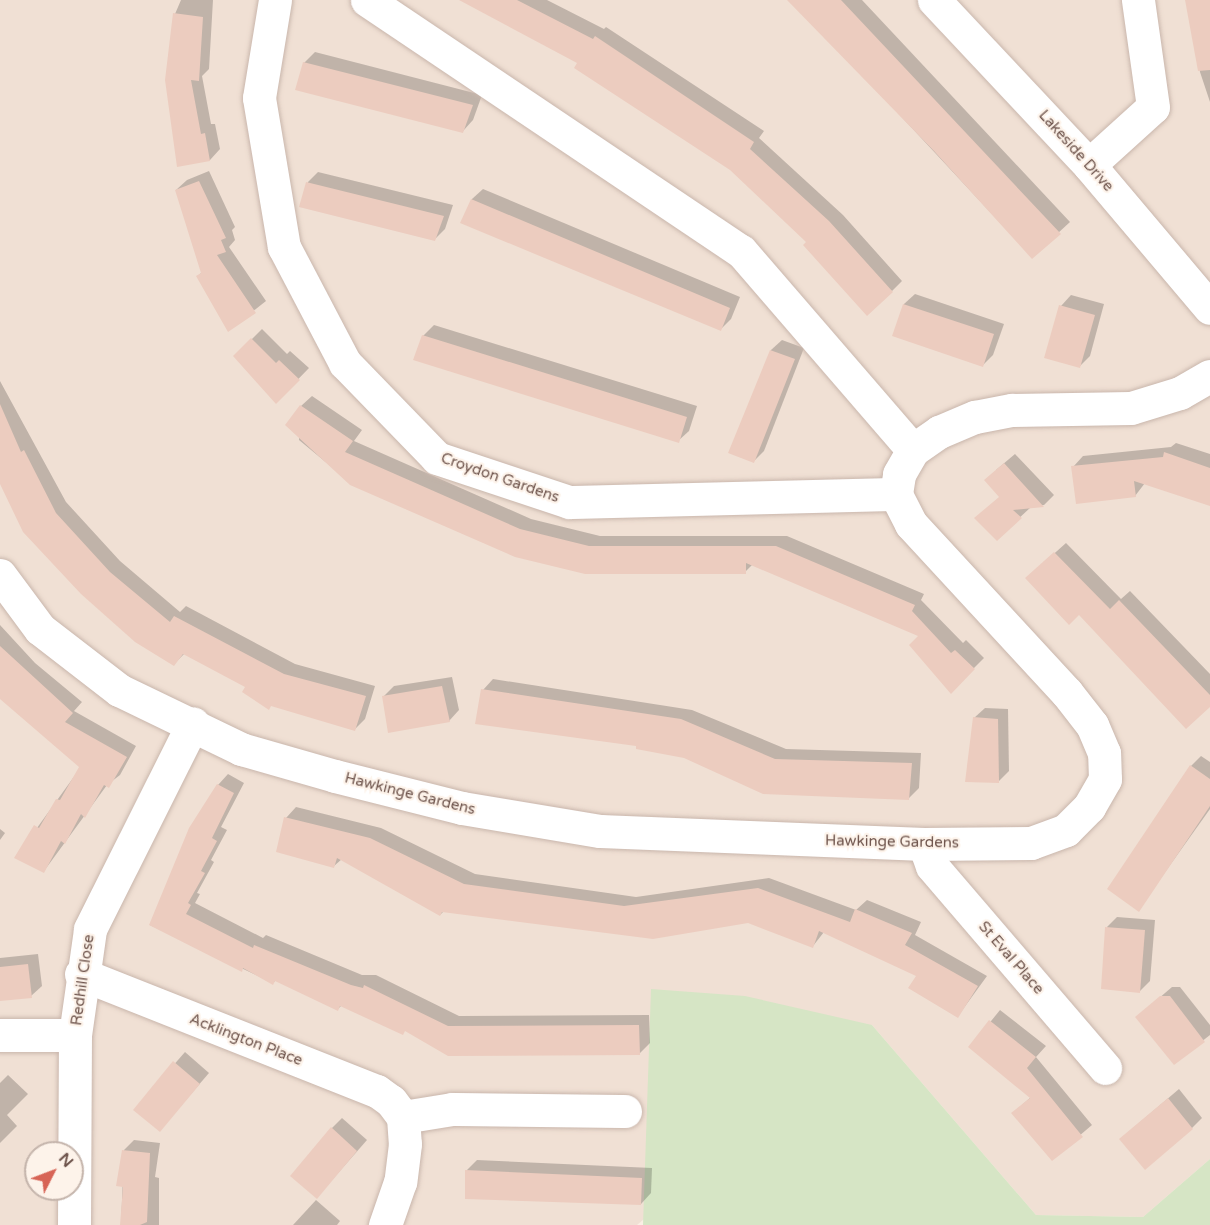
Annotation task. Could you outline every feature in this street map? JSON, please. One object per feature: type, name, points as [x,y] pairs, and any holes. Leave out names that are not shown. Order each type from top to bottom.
[{"type":"street","name":"Croydon Gardens","points":[[275,0],[259,98],[284,248],[345,363],[437,458],[568,502],[896,494]]},
{"type":"street","points":[[367,0],[741,250],[913,450]]},
{"type":"street","name":"Lakeside Drive","points":[[934,0],[1089,165],[1210,308]]},
{"type":"street","points":[[1089,165],[1153,106],[1138,0]]},
{"type":"street","points":[[896,494],[899,474],[913,450],[939,432],[975,417],[1012,410],[1131,408],[1180,393],[1210,376]]},
{"type":"street","name":"Hawkinge Gardens","points":[[0,575],[40,629],[119,690],[194,723],[241,749],[335,776],[462,808],[600,831],[924,844],[1030,843],[1066,830],[1089,807],[1105,779],[1104,753],[1092,724],[911,524],[896,494]]},
{"type":"street","name":"Redhill Close","points":[[74,1225],[75,1035],[81,974],[90,929],[194,723]]},
{"type":"street","name":"St Eval Place","points":[[924,844],[932,866],[1105,1068]]},
{"type":"street","name":"Acklington Place","points":[[81,974],[377,1091],[403,1117]]},
{"type":"street","points":[[0,1035],[75,1035]]},
{"type":"street","points":[[386,1225],[400,1182],[405,1143],[403,1117],[452,1109],[625,1111]]},
{"type":"shaded area","points":[[0,0],[1210,0],[1210,1159],[1143,1217],[1036,1215],[872,1025],[637,1225],[0,1225]]},
{"type":"green space","points":[[651,989],[745,996],[872,1025],[1036,1215],[1143,1217],[1210,1159],[1210,1225],[643,1225]]},
{"type":"building","points":[[459,0],[517,0],[593,39],[595,36],[754,142],[750,149],[829,221],[893,292],[867,316],[803,245],[806,242],[730,170],[574,68],[577,63]]},
{"type":"building","points":[[787,0],[841,0],[1061,234],[1032,259],[934,151]]},
{"type":"building","points":[[1185,0],[1210,0],[1210,70],[1198,71]]},
{"type":"building","points":[[173,13],[203,17],[199,81],[191,80],[201,134],[205,133],[210,161],[177,167],[165,80]]},
{"type":"building","points":[[303,62],[473,105],[463,133],[295,90]]},
{"type":"building","points":[[199,181],[226,238],[221,240],[226,252],[217,255],[256,313],[228,332],[196,276],[201,273],[175,190]]},
{"type":"building","points":[[306,182],[444,216],[435,241],[299,207]]},
{"type":"building","points":[[471,199],[730,308],[721,331],[460,223]]},
{"type":"building","points":[[903,304],[994,334],[983,367],[892,336]]},
{"type":"building","points":[[1059,305],[1095,315],[1080,368],[1044,358]]},
{"type":"building","points":[[422,335],[687,417],[679,443],[413,360]]},
{"type":"building","points":[[251,338],[276,363],[279,360],[300,380],[276,404],[233,356]]},
{"type":"building","points":[[770,350],[795,359],[754,463],[728,453]]},
{"type":"building","points":[[0,404],[21,452],[24,450],[56,513],[110,572],[170,622],[174,616],[284,674],[366,696],[355,731],[271,706],[269,710],[242,692],[245,687],[183,654],[174,666],[135,642],[81,594],[23,532],[0,484]]},
{"type":"building","points":[[300,405],[353,441],[345,452],[520,529],[589,546],[776,546],[915,605],[912,611],[951,653],[955,650],[975,669],[951,694],[909,645],[918,636],[746,563],[746,574],[585,574],[515,557],[350,485],[285,425]]},
{"type":"building","points":[[1164,452],[1210,468],[1210,506],[1134,481],[1136,497],[1076,504],[1071,466],[1163,457]]},
{"type":"building","points":[[1004,463],[1044,507],[1013,510],[1022,518],[997,541],[974,518],[999,497],[984,480]]},
{"type":"building","points":[[1054,552],[1110,609],[1119,600],[1210,695],[1210,707],[1186,729],[1079,615],[1069,625],[1025,578]]},
{"type":"building","points":[[0,646],[73,713],[65,722],[127,757],[109,788],[104,785],[85,818],[81,814],[65,844],[61,841],[44,873],[14,858],[34,825],[39,828],[56,799],[60,800],[79,767],[0,699]]},
{"type":"building","points":[[442,686],[450,722],[388,733],[382,696]]},
{"type":"building","points":[[481,689],[681,719],[775,759],[912,763],[909,800],[763,794],[684,758],[636,749],[636,746],[475,724]]},
{"type":"building","points":[[973,717],[998,719],[999,783],[965,782]]},
{"type":"building","points":[[1190,765],[1210,779],[1210,806],[1139,912],[1107,889]]},
{"type":"building","points":[[217,784],[234,793],[212,838],[217,841],[201,871],[205,873],[188,903],[191,905],[186,914],[253,948],[254,945],[351,985],[363,988],[364,985],[448,1026],[639,1025],[640,1055],[448,1056],[405,1031],[403,1035],[340,1006],[338,1011],[275,981],[273,985],[243,968],[242,972],[149,925],[189,828]]},
{"type":"building","points":[[284,817],[370,838],[464,884],[624,906],[758,888],[850,922],[855,909],[912,933],[905,945],[978,986],[958,1018],[908,988],[916,976],[819,931],[813,948],[748,923],[653,939],[442,912],[440,916],[337,858],[334,868],[276,852]]},
{"type":"building","points":[[1105,927],[1145,930],[1140,993],[1101,989]]},
{"type":"building","points":[[28,964],[32,998],[0,1001],[0,967]]},
{"type":"building","points":[[1160,996],[1170,996],[1205,1042],[1174,1065],[1135,1017]]},
{"type":"building","points":[[989,1020],[1036,1057],[1027,1068],[1083,1137],[1052,1161],[1011,1113],[1030,1098],[968,1047]]},
{"type":"building","points":[[173,1061],[200,1084],[160,1132],[133,1110]]},
{"type":"building","points":[[1168,1098],[1193,1129],[1145,1170],[1119,1139]]},
{"type":"building","points":[[331,1127],[357,1151],[317,1199],[290,1176]]},
{"type":"building","points":[[122,1150],[150,1153],[147,1222],[140,1225],[120,1225],[123,1187],[116,1186]]},
{"type":"building","points":[[465,1170],[642,1178],[641,1205],[465,1199]]}]
